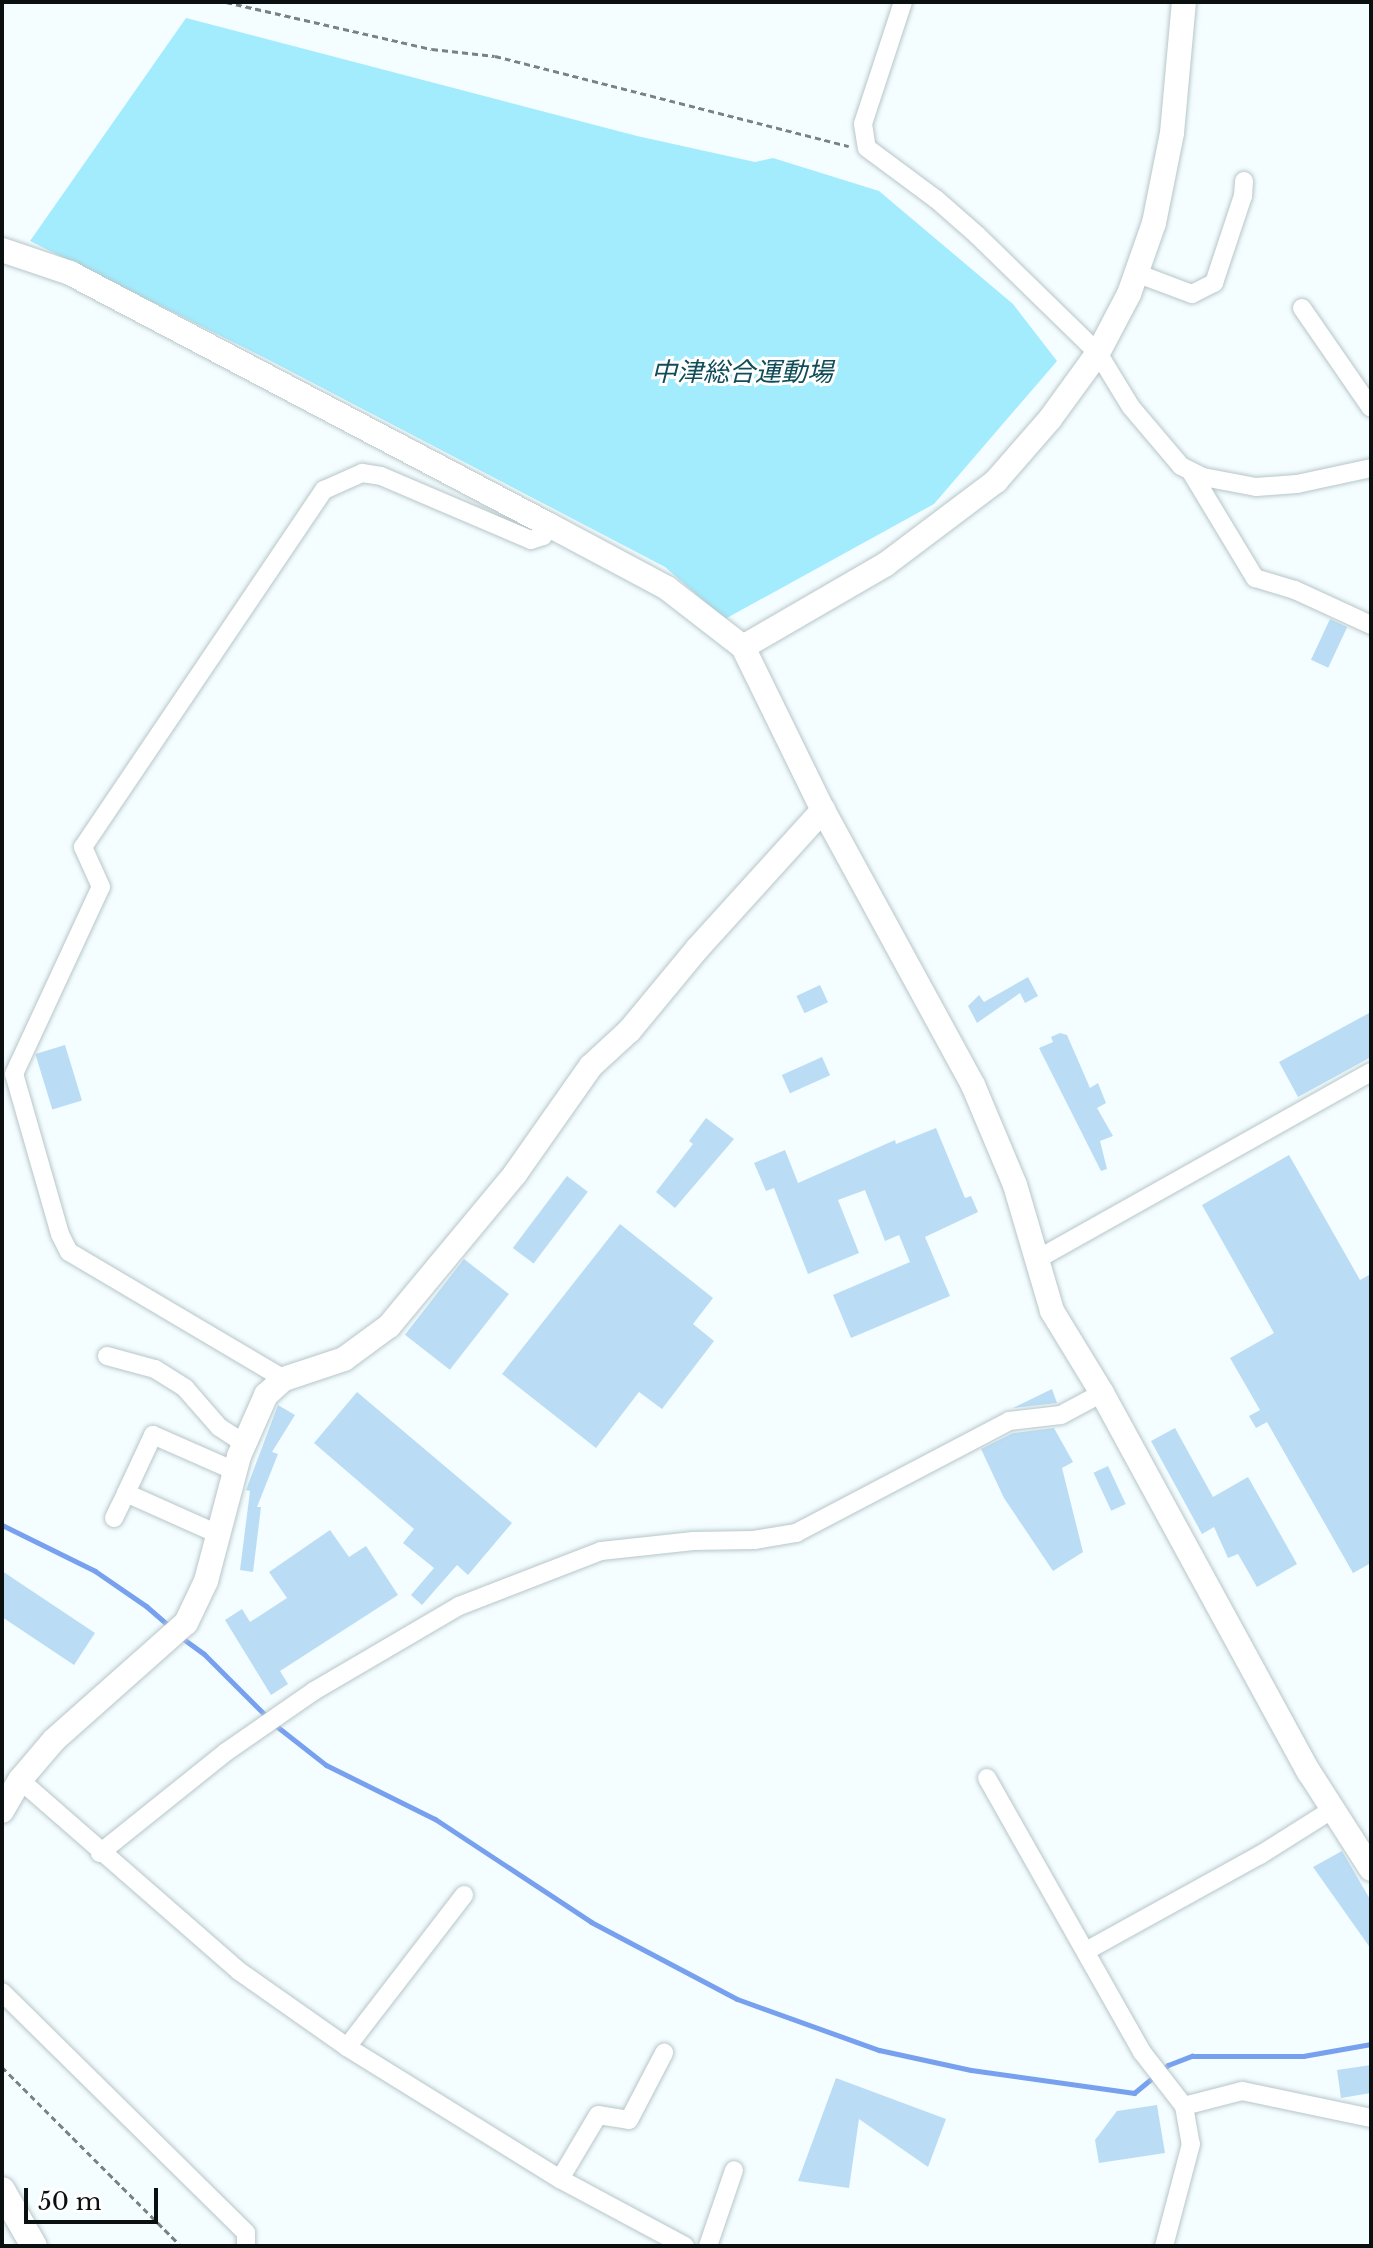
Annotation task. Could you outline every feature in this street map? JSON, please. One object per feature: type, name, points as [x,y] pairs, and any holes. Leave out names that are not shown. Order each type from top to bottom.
[{"type":"main road","points":[[2,2190],[34,2246]]},
{"type":"street","points":[[903,2],[863,124],[867,148],[977,235],[1098,353],[1131,407],[1181,466],[1203,477],[1256,487],[1297,484],[1371,468]]},
{"type":"street","points":[[743,647],[886,564],[996,481],[1050,419],[1098,353],[1136,273],[1154,223],[1172,133],[1184,2]]},
{"type":"street","points":[[1136,273],[1192,294],[1214,283],[1243,196],[1244,181]]},
{"type":"street","points":[[2,250],[70,273],[667,588],[743,647],[823,810],[973,1085],[1015,1185],[1052,1311],[1102,1393],[1143,1473],[1333,1809],[1371,1869]]},
{"type":"street","points":[[1302,308],[1371,408]]},
{"type":"street","points":[[1190,470],[1255,578],[1295,590],[1371,625]]},
{"type":"street","points":[[284,1379],[69,1252],[60,1234],[14,1074],[101,887],[83,847],[324,490],[362,473],[381,476],[531,540],[543,536],[549,525]]},
{"type":"street","points":[[2,1811],[20,1780],[54,1740],[186,1623],[206,1581],[244,1443],[266,1395],[284,1379],[344,1359],[389,1326],[515,1174],[591,1066],[630,1030],[697,949],[823,810]]},
{"type":"street","points":[[1036,1260],[1371,1072]]},
{"type":"street","points":[[107,1356],[155,1369],[185,1388],[219,1427],[244,1443]]},
{"type":"street","points":[[100,1853],[226,1752],[314,1691],[459,1606],[601,1551],[693,1541],[754,1540],[796,1533],[1009,1421],[1061,1415],[1102,1393]]},
{"type":"street","points":[[114,1518],[153,1435],[235,1471]]},
{"type":"street","points":[[126,1493],[220,1535]]},
{"type":"street","points":[[987,1778],[1142,2052],[1184,2106],[1191,2144],[1164,2246]]},
{"type":"street","points":[[20,1780],[100,1853],[239,1971],[347,2047],[560,2179],[685,2246]]},
{"type":"street","points":[[1086,1951],[1260,1855],[1333,1809]]},
{"type":"street","points":[[347,2047],[464,1895]]},
{"type":"street","points":[[2,1992],[246,2233],[246,2246]]},
{"type":"street","points":[[560,2179],[598,2115],[629,2120],[664,2053]]},
{"type":"street","points":[[1184,2106],[1242,2091],[1371,2118]]},
{"type":"street","points":[[708,2246],[734,2170]]},
{"type":"path","points":[[226,2],[432,49],[495,56],[867,148]]},
{"type":"path","points":[[2,2067],[181,2246]]},
{"type":"green space","name":"中津総合運動場","points":[[186,18],[637,136],[755,162],[773,158],[879,191],[1013,304],[1057,361],[934,504],[725,619],[665,567],[269,360],[30,241]]},
{"type":"building","points":[[1330,619],[1347,627],[1328,668],[1311,660]]},
{"type":"building","points":[[1028,977],[1038,996],[1025,1003],[1020,993],[977,1023],[968,1006],[979,995],[984,1002]]},
{"type":"building","points":[[820,985],[828,1002],[804,1013],[796,996]]},
{"type":"building","points":[[1371,1012],[1371,1057],[1298,1097],[1279,1062]]},
{"type":"building","points":[[1060,1033],[1067,1035],[1090,1088],[1098,1083],[1106,1103],[1097,1108],[1113,1136],[1100,1141],[1107,1169],[1101,1171],[1039,1048],[1053,1042],[1051,1037]]},
{"type":"building","points":[[65,1045],[82,1100],[52,1110],[35,1054]]},
{"type":"building","points":[[822,1057],[830,1075],[790,1093],[782,1075]]},
{"type":"building","points":[[706,1118],[734,1139],[675,1208],[656,1192],[693,1144],[689,1141]]},
{"type":"building","points":[[936,1128],[965,1198],[971,1196],[978,1212],[925,1237],[950,1296],[851,1338],[833,1295],[910,1262],[899,1235],[885,1241],[865,1190],[838,1200],[859,1253],[808,1274],[774,1188],[766,1191],[754,1163],[785,1150],[798,1183],[895,1140],[896,1144]]},
{"type":"building","points":[[1289,1155],[1360,1280],[1371,1274],[1371,1563],[1353,1573],[1267,1422],[1256,1428],[1249,1416],[1260,1410],[1230,1358],[1274,1333],[1202,1205]]},
{"type":"building","points":[[567,1176],[588,1192],[534,1264],[513,1248]]},
{"type":"building","points":[[620,1224],[713,1298],[693,1324],[714,1341],[662,1409],[639,1392],[596,1448],[502,1374]]},
{"type":"building","points":[[464,1259],[509,1294],[450,1370],[405,1335]]},
{"type":"building","points":[[1052,1389],[1057,1403],[1013,1408]]},
{"type":"building","points":[[357,1392],[512,1523],[468,1575],[457,1565],[422,1605],[411,1595],[434,1568],[403,1543],[414,1529],[314,1443]]},
{"type":"building","points":[[278,1405],[295,1415],[272,1452],[278,1454],[257,1507],[261,1507],[253,1572],[240,1570],[250,1491],[246,1490]]},
{"type":"building","points":[[1054,1428],[1073,1462],[1062,1468],[1083,1552],[1053,1571],[1004,1498],[981,1449],[1013,1433]]},
{"type":"building","points":[[1175,1428],[1213,1497],[1248,1477],[1297,1564],[1257,1587],[1238,1554],[1228,1558],[1214,1527],[1202,1534],[1151,1441]]},
{"type":"building","points":[[1108,1466],[1126,1504],[1111,1511],[1093,1473]]},
{"type":"building","points":[[330,1530],[349,1557],[366,1546],[398,1595],[280,1671],[288,1684],[271,1695],[225,1620],[242,1609],[250,1622],[287,1598],[269,1572]]},
{"type":"building","points":[[2,1571],[95,1633],[74,1665],[2,1617]]},
{"type":"building","points":[[1342,1851],[1371,1901],[1371,1949],[1313,1867]]},
{"type":"building","points":[[1371,2065],[1371,2093],[1341,2098],[1337,2070]]},
{"type":"building","points":[[836,2078],[946,2119],[928,2167],[859,2119],[849,2188],[798,2181]]},
{"type":"building","points":[[1157,2105],[1165,2153],[1099,2163],[1095,2140],[1117,2111]]},
{"type":"waterway","points":[[2,1525],[95,1571],[146,1606],[171,1628]]},
{"type":"waterway","points":[[182,1638],[204,1654],[268,1718]]},
{"type":"waterway","points":[[275,1725],[326,1765],[435,1819],[591,1922],[737,1999],[879,2050],[971,2070],[1134,2093],[1168,2065],[1192,2056],[1303,2056],[1371,2044]]}]
